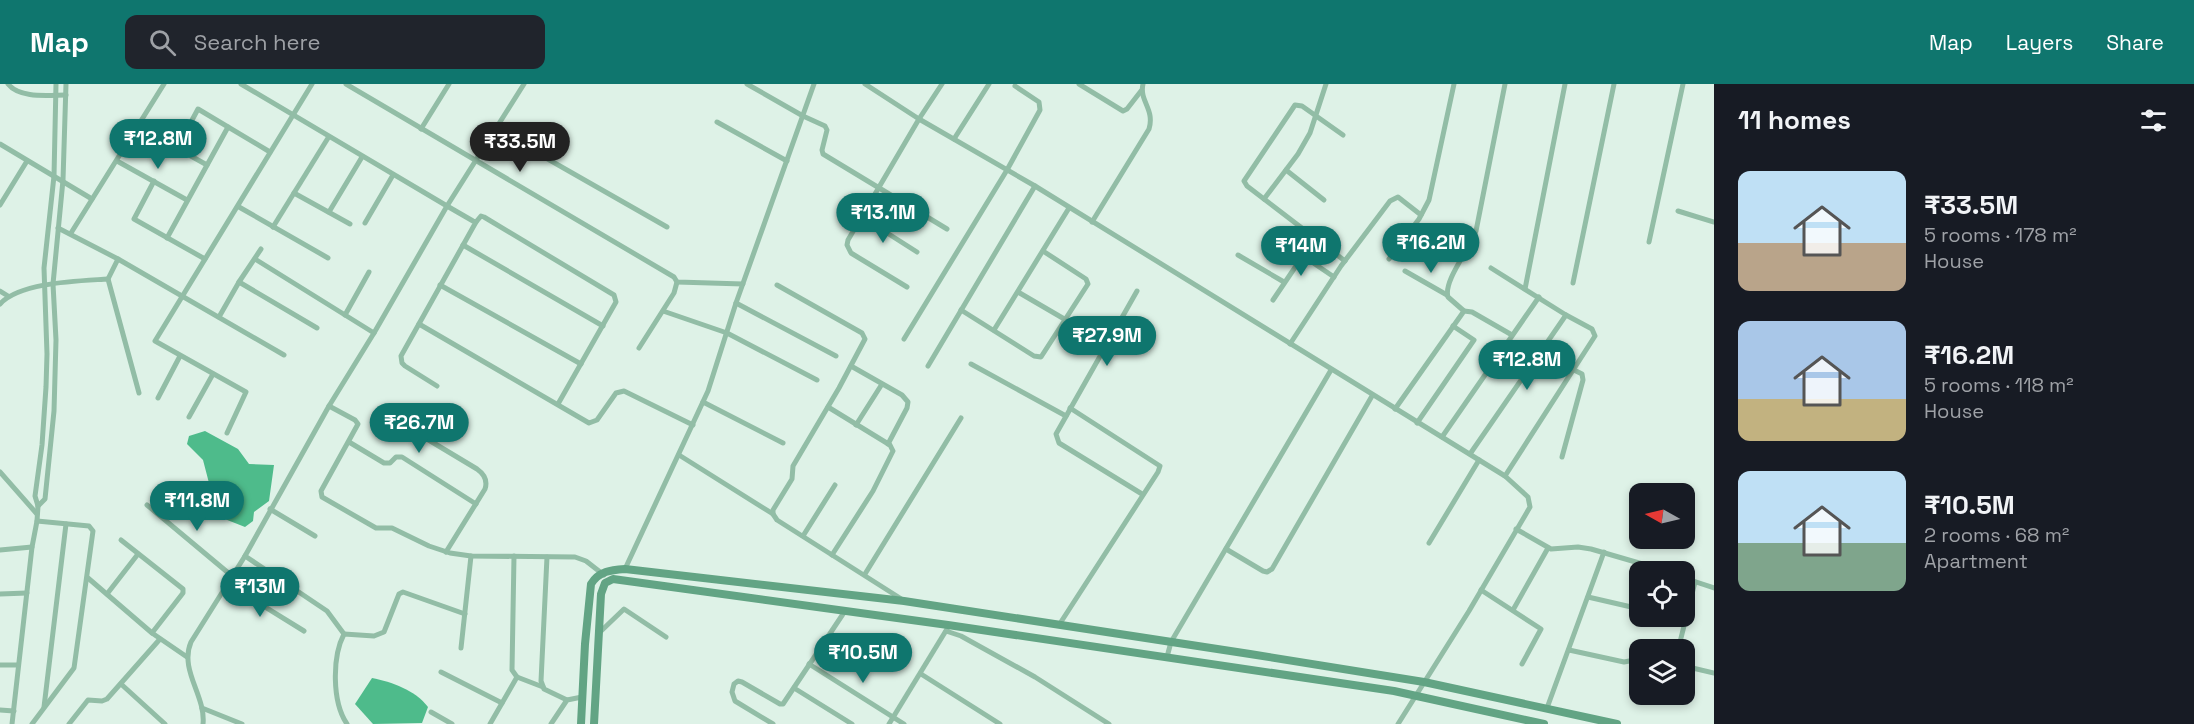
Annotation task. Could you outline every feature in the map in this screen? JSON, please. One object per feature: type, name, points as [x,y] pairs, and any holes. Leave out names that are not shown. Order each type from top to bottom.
[{"type":"main road","points":[[581,724],[590,590],[594,580],[602,573],[625,569],[904,601],[1171,642],[1424,682],[1617,724]]},
{"type":"main road","points":[[594,724],[602,589],[609,580],[927,622],[947,628],[1167,657],[1416,695],[1541,724]]},
{"type":"main road","points":[[927,622],[929,605]]},
{"type":"street","points":[[8,84],[14,90],[21,92],[66,95]]},
{"type":"street","points":[[12,724],[38,506],[35,496],[42,445],[47,354],[44,286],[54,176],[56,84]]},
{"type":"street","points":[[38,506],[45,499],[53,435],[56,340],[53,284],[63,180],[66,84]]},
{"type":"street","points":[[71,233],[164,84]]},
{"type":"street","points":[[241,84],[362,158],[476,222]]},
{"type":"street","points":[[226,433],[246,392],[155,341],[239,207],[312,84]]},
{"type":"street","points":[[346,84],[674,277],[677,282],[674,293],[639,348]]},
{"type":"street","points":[[421,129],[449,84]]},
{"type":"street","points":[[203,724],[202,708],[187,657],[191,642],[245,556],[329,406],[447,206],[524,84]]},
{"type":"street","points":[[747,84],[827,128],[823,154],[947,229]]},
{"type":"street","points":[[865,84],[1470,454],[1505,476],[1528,497],[1530,507],[1398,724]]},
{"type":"street","points":[[907,287],[848,249],[848,240],[919,118],[942,84]]},
{"type":"street","points":[[954,139],[989,84]]},
{"type":"street","points":[[1078,84],[1123,111],[1127,109],[1142,87]]},
{"type":"street","points":[[1264,200],[1310,133],[1326,84]]},
{"type":"street","points":[[1389,259],[1429,200],[1454,84]]},
{"type":"street","points":[[1447,295],[1447,287],[1470,248],[1476,231],[1505,84]]},
{"type":"street","points":[[1525,289],[1565,84]]},
{"type":"street","points":[[1573,284],[1614,84]]},
{"type":"street","points":[[1649,242],[1683,84]]},
{"type":"street","points":[[625,569],[703,402],[812,85]]},
{"type":"street","points":[[903,339],[1007,170],[1041,106],[1035,99],[1015,86]]},
{"type":"street","points":[[1092,222],[1149,129],[1151,115],[1142,87]]},
{"type":"street","points":[[1343,135],[1302,105],[1295,105],[1245,179],[1246,186],[1345,261]]},
{"type":"street","points":[[177,148],[198,109],[270,152]]},
{"type":"street","points":[[717,122],[787,161]]},
{"type":"street","points":[[139,127],[207,165]]},
{"type":"street","points":[[167,238],[228,127]]},
{"type":"street","points":[[495,129],[667,227]]},
{"type":"street","points":[[273,227],[328,138]]},
{"type":"street","points":[[0,144],[92,199]]},
{"type":"street","points":[[328,212],[362,158]]},
{"type":"street","points":[[0,205],[27,161]]},
{"type":"street","points":[[117,161],[187,200]]},
{"type":"street","points":[[1286,170],[1324,200]]},
{"type":"street","points":[[365,223],[393,175]]},
{"type":"street","points":[[154,182],[134,219],[206,259]]},
{"type":"street","points":[[928,366],[1035,186]]},
{"type":"street","points":[[294,193],[350,224]]},
{"type":"street","points":[[1290,344],[1345,261],[1394,197],[1401,199],[1421,215]]},
{"type":"street","points":[[239,207],[328,258]]},
{"type":"street","points":[[993,330],[1069,208]]},
{"type":"street","points":[[1678,211],[1714,222]]},
{"type":"street","points":[[437,386],[405,366],[401,360],[440,285],[480,216],[614,295],[616,302],[558,404]]},
{"type":"street","points":[[862,217],[917,252]]},
{"type":"street","points":[[58,228],[118,259],[284,355]]},
{"type":"street","points":[[463,245],[603,326]]},
{"type":"street","points":[[219,317],[261,249]]},
{"type":"street","points":[[961,310],[1034,356],[1041,357],[1087,288],[1087,282],[1043,251]]},
{"type":"street","points":[[1238,255],[1284,282]]},
{"type":"street","points":[[118,259],[108,279],[139,393]]},
{"type":"street","points":[[255,259],[374,333]]},
{"type":"street","points":[[1273,300],[1296,264],[1304,259],[1334,277]]},
{"type":"street","points":[[1491,268],[1595,332],[1593,341],[1505,476]]},
{"type":"street","points":[[1405,271],[1447,295],[1464,311],[1472,312],[1512,335]]},
{"type":"street","points":[[345,315],[369,272]]},
{"type":"street","points":[[0,304],[17,291],[53,284],[108,279]]},
{"type":"street","points":[[239,282],[317,328]]},
{"type":"street","points":[[677,282],[743,284]]},
{"type":"street","points":[[440,285],[581,364]]},
{"type":"street","points":[[773,514],[773,510],[792,479],[793,466],[864,343],[864,335],[777,285]]},
{"type":"street","points":[[0,291],[8,296]]},
{"type":"street","points":[[1137,291],[1056,434],[1059,443],[1142,494]]},
{"type":"street","points":[[1018,292],[1066,320]]},
{"type":"street","points":[[1442,437],[1539,297]]},
{"type":"street","points":[[736,303],[836,356]]},
{"type":"street","points":[[663,311],[727,333],[817,380]]},
{"type":"street","points":[[1395,409],[1464,311]]},
{"type":"street","points":[[1470,454],[1566,315]]},
{"type":"street","points":[[419,324],[585,422],[594,423],[616,393],[624,391],[693,425]]},
{"type":"street","points":[[1417,423],[1474,340],[1454,326]]},
{"type":"street","points":[[158,398],[180,356]]},
{"type":"street","points":[[971,364],[1066,416]]},
{"type":"street","points":[[851,366],[908,402],[888,444]]},
{"type":"street","points":[[1167,657],[1171,642],[1331,370]]},
{"type":"street","points":[[1562,457],[1583,380],[1582,374],[1574,370]]},
{"type":"street","points":[[189,417],[213,374]]},
{"type":"street","points":[[856,425],[882,384]]},
{"type":"street","points":[[1226,549],[1263,571],[1267,572],[1272,569],[1372,396]]},
{"type":"street","points":[[703,402],[783,443]]},
{"type":"street","points":[[329,406],[357,422],[357,426],[321,491],[322,498],[376,528],[392,528],[446,552],[471,556],[575,557],[586,561],[609,580]]},
{"type":"street","points":[[828,407],[888,444],[893,451],[884,472],[832,555]]},
{"type":"street","points":[[1059,625],[1160,466],[1070,408]]},
{"type":"street","points":[[865,574],[961,418]]},
{"type":"street","points":[[417,433],[481,472],[486,485],[446,552]]},
{"type":"street","points":[[349,442],[384,464],[390,463],[396,457],[402,457],[476,504]]},
{"type":"street","points":[[679,455],[904,601]]},
{"type":"street","points":[[1429,543],[1479,460]]},
{"type":"street","points":[[0,472],[37,517],[66,524],[89,526],[92,529],[88,578],[74,668],[32,724]]},
{"type":"street","points":[[803,536],[835,485]]},
{"type":"street","points":[[147,505],[232,576]]},
{"type":"street","points":[[270,509],[315,536]]},
{"type":"street","points":[[44,709],[66,524]]},
{"type":"street","points":[[1516,529],[1548,548],[1578,547],[1634,561]]},
{"type":"street","points":[[121,540],[183,590],[152,633]]},
{"type":"street","points":[[0,550],[32,547]]},
{"type":"street","points":[[1513,610],[1548,548]]},
{"type":"street","points":[[1547,708],[1604,552]]},
{"type":"street","points":[[107,594],[138,554]]},
{"type":"street","points":[[245,556],[327,611],[344,634],[374,636],[384,632],[399,594],[403,592],[465,614]]},
{"type":"street","points":[[461,648],[471,556]]},
{"type":"street","points":[[514,556],[512,670],[517,677],[567,700],[582,697]]},
{"type":"street","points":[[543,687],[541,681],[547,557]]},
{"type":"street","points":[[88,578],[152,633],[187,657]]},
{"type":"street","points":[[1695,582],[1714,588]]},
{"type":"street","points":[[228,584],[304,631]]},
{"type":"street","points":[[1481,590],[1541,629],[1522,664]]},
{"type":"street","points":[[0,594],[27,592]]},
{"type":"street","points":[[1588,597],[1629,606]]},
{"type":"street","points":[[599,633],[624,609],[666,637]]},
{"type":"street","points":[[773,724],[735,701],[732,692],[734,684],[738,681],[742,682],[782,704],[845,611]]},
{"type":"street","points":[[889,724],[947,628],[1035,677],[1109,724]]},
{"type":"street","points":[[344,634],[335,687],[339,710],[347,724]]},
{"type":"street","points":[[69,724],[83,704],[92,699],[105,700],[160,639]]},
{"type":"street","points":[[1569,650],[1629,662]]},
{"type":"street","points":[[809,664],[904,724]]},
{"type":"street","points":[[0,665],[18,665]]},
{"type":"street","points":[[1695,669],[1714,673]]},
{"type":"street","points":[[441,672],[502,703]]},
{"type":"street","points":[[921,674],[1000,724]]},
{"type":"street","points":[[490,724],[517,677]]},
{"type":"street","points":[[121,684],[165,724]]},
{"type":"street","points":[[794,688],[852,724]]},
{"type":"street","points":[[551,724],[567,700]]},
{"type":"street","points":[[202,708],[242,724]]},
{"type":"street","points":[[0,710],[14,711]]},
{"type":"street","points":[[431,712],[452,724]]},
{"type":"shaded area","points":[[205,431],[238,449],[249,464],[274,465],[269,501],[254,512],[253,521],[245,527],[207,512],[194,510],[184,498],[201,493],[209,483],[203,460],[187,444],[189,436]]},
{"type":"shaded area","points":[[372,678],[403,688],[423,701],[428,707],[422,723],[373,724],[355,704]]}]
